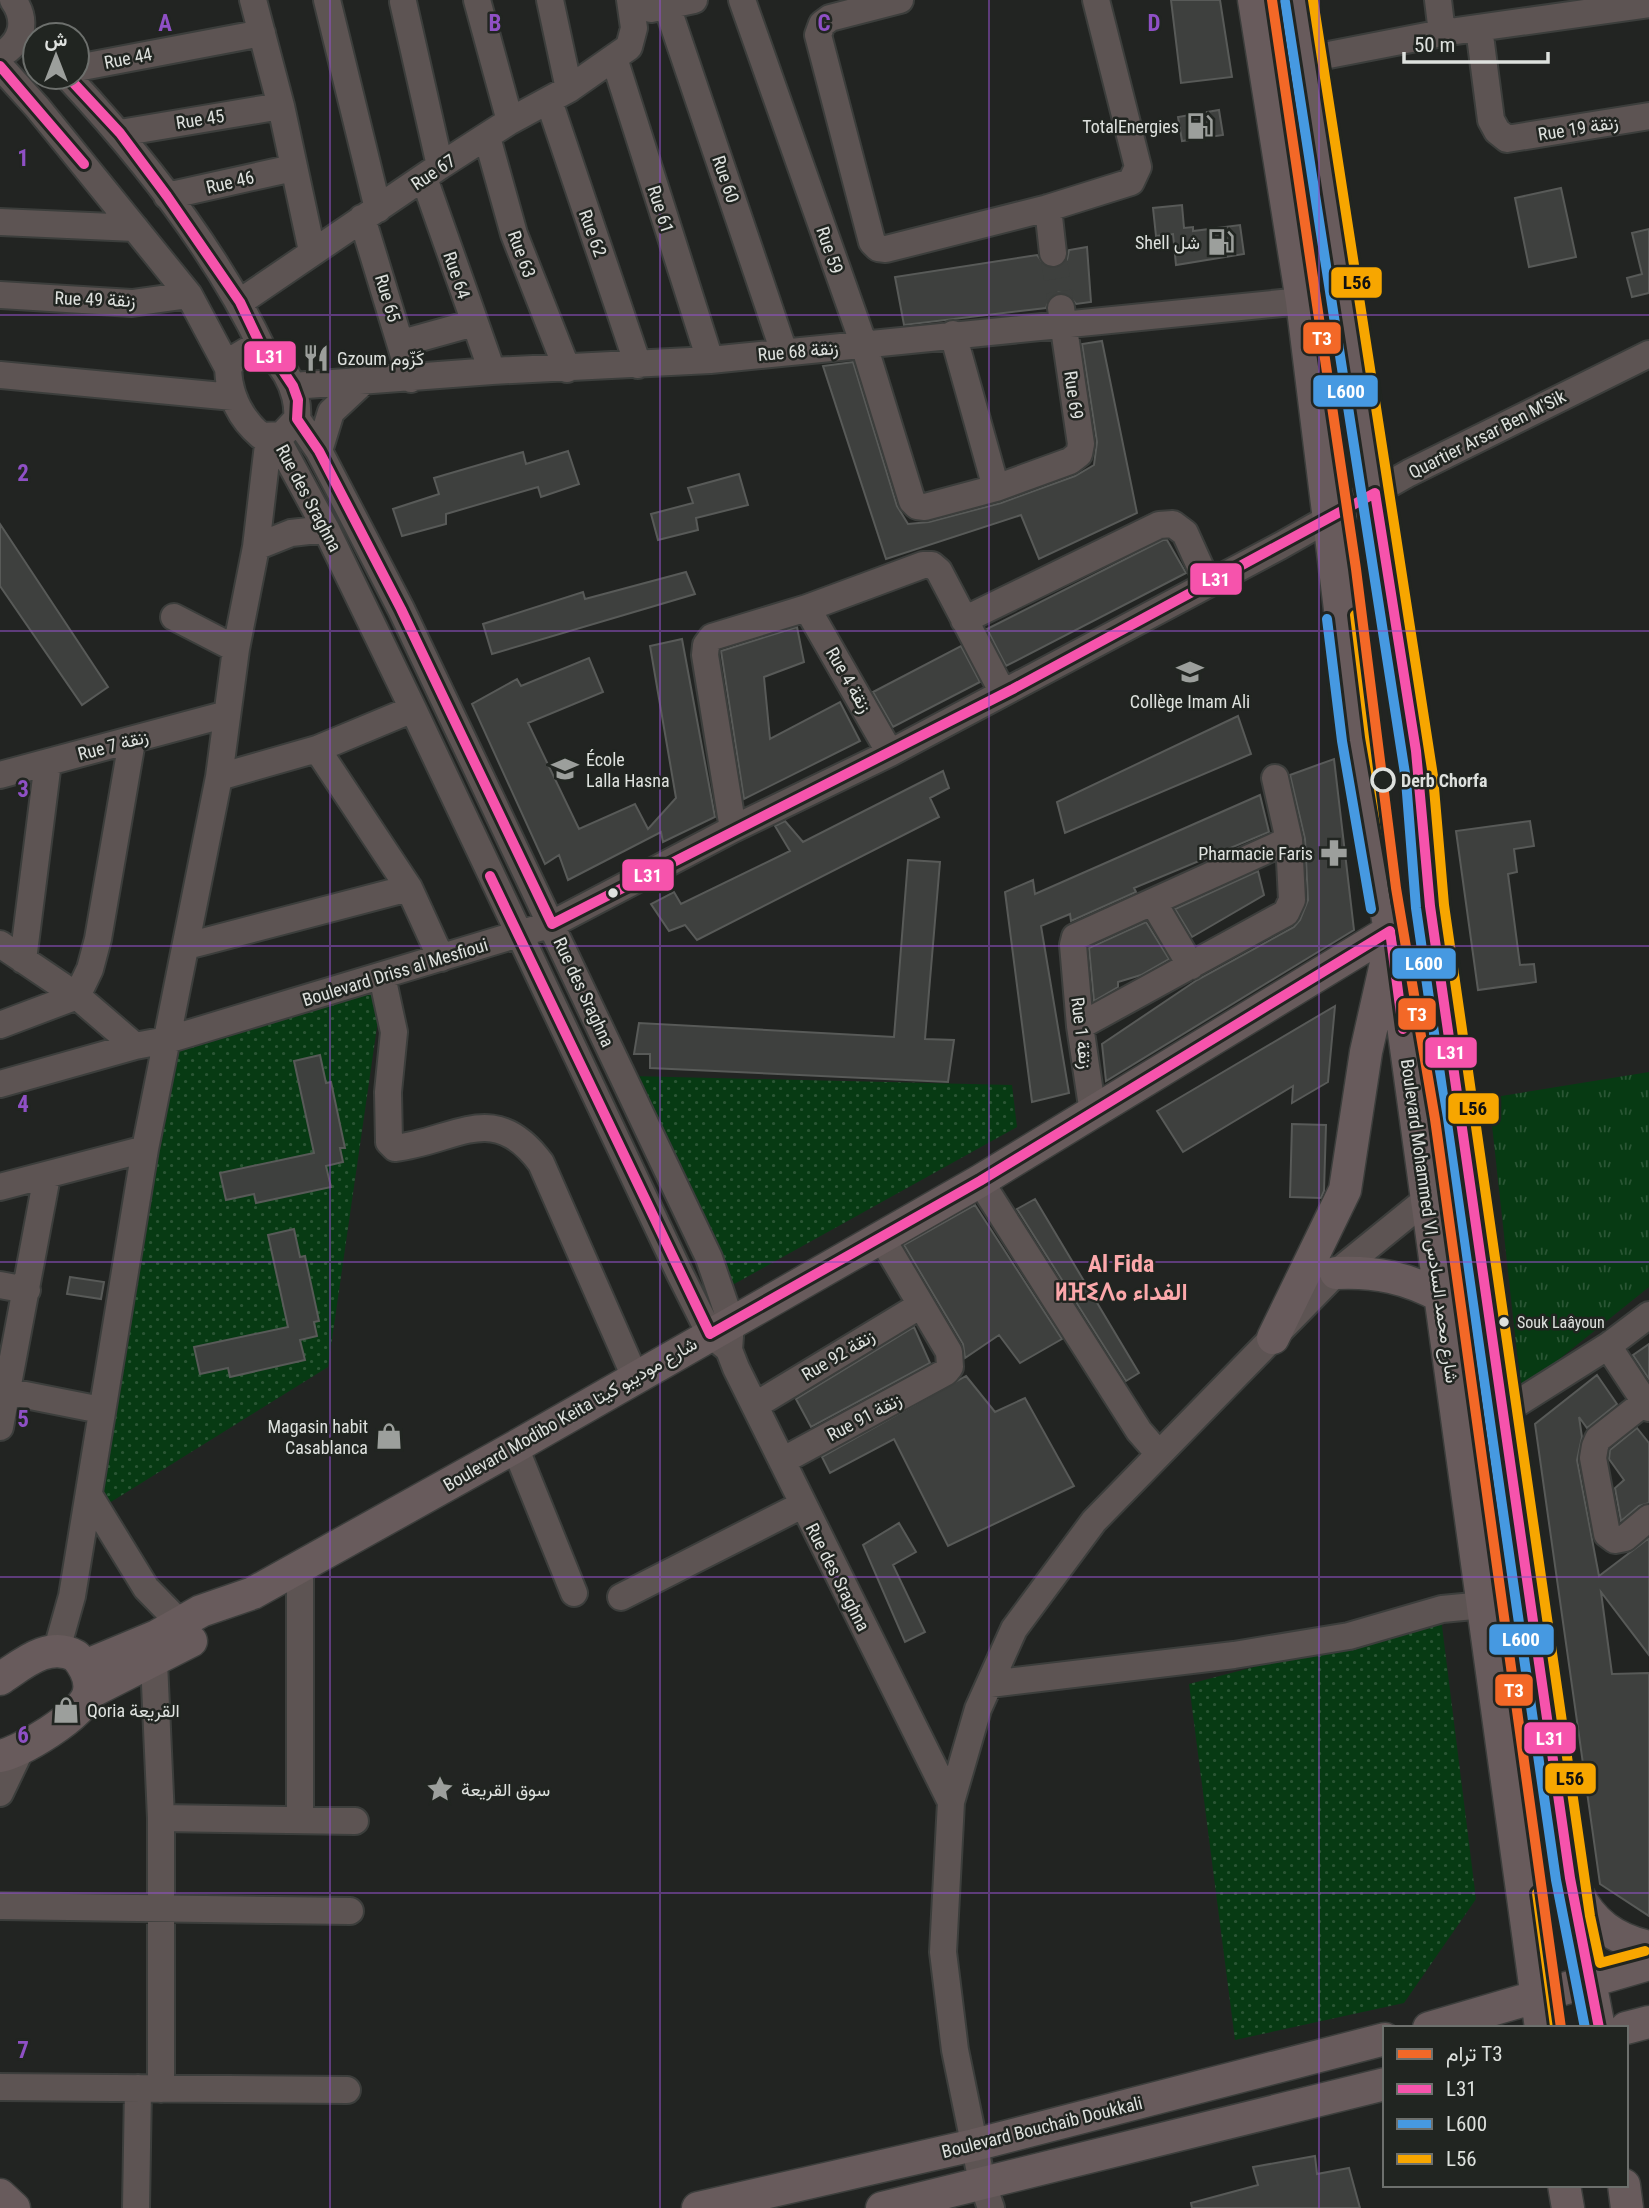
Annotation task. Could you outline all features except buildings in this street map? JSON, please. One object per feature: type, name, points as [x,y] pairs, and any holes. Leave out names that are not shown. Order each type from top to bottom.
[{"type":"main road","name":"Boulevard Mohammed VI شارع محمد السادس","points":[[1254,0],[1302,300],[1356,739],[1390,938],[1442,1297],[1541,2026]]},
{"type":"main road","points":[[1299,0],[1420,765],[1429,844],[1430,906],[1570,1878],[1599,2026]]},
{"type":"main road","points":[[1273,1338],[1345,1190],[1366,1052],[1390,938]]},
{"type":"main road","name":"Boulevard Modibo Keita شارع موديبو كيتا","points":[[87,1680],[180,1623],[226,1601],[253,1593],[635,1377],[723,1335],[881,1237],[1390,938]]},
{"type":"main road","points":[[1336,1273],[1358,1272],[1392,1276],[1423,1286],[1442,1297]]},
{"type":"main road","name":"Boulevard Modibo Keita شارع موديبو كيتا","points":[[87,1680],[154,1662],[233,1617],[253,1593]]},
{"type":"main road","points":[[0,1679],[30,1660],[57,1650],[76,1656],[87,1680],[85,1702],[70,1715],[10,1753]]},
{"type":"main road","points":[[1570,1878],[1594,1920],[1618,1937],[1649,1947]]},
{"type":"main road","points":[[1436,2026],[1649,1964]]},
{"type":"main road","points":[[1628,2027],[1649,2022]]},
{"type":"main road","name":"Boulevard Bouchaib Doukkali","points":[[698,2208],[974,2145],[1383,2040]]},
{"type":"main road","points":[[882,2208],[987,2195],[1383,2085]]},
{"type":"main road","points":[[1564,2187],[1568,2208]]},
{"type":"main road","points":[[1624,2187],[1627,2208]]},
{"type":"main road","points":[[0,2195],[14,2208]]},
{"type":"street","points":[[15,0],[22,21]]},
{"type":"street","points":[[253,0],[281,106],[312,251]]},
{"type":"street","name":"Rue 65","points":[[327,0],[370,214],[411,379]]},
{"type":"street","points":[[477,0],[510,121]]},
{"type":"street","name":"Rue 62","points":[[550,0],[559,95],[638,365]]},
{"type":"street","points":[[622,53],[634,28],[631,6],[667,6],[694,0]]},
{"type":"street","name":"Rue 59","points":[[742,0],[864,345],[912,501],[925,507],[996,488]]},
{"type":"street","points":[[901,0],[831,18],[822,24],[818,34],[872,242],[878,248],[886,249],[1048,208],[1131,182],[1138,167],[1096,0]]},
{"type":"street","points":[[1438,0],[1442,33]]},
{"type":"street","name":"Rue 64","points":[[403,2],[432,172],[474,323],[492,371]]},
{"type":"street","points":[[1308,59],[1442,33],[1479,29],[1519,11],[1649,4]]},
{"type":"street","name":"Rue 60","points":[[667,6],[784,352]]},
{"type":"street","name":"Rue 19 زنقة","points":[[1479,29],[1491,120],[1497,131],[1507,139],[1649,116]]},
{"type":"street","name":"Rue 44","points":[[91,65],[262,33]]},
{"type":"street","points":[[0,55],[21,43]]},
{"type":"street","name":"Rue 67","points":[[240,302],[312,251],[510,121],[559,95],[622,53]]},
{"type":"street","name":"Rue 61","points":[[622,53],[710,360]]},
{"type":"street","points":[[0,66],[189,295],[228,368],[233,397],[249,426],[261,436],[273,437],[288,433],[297,419],[298,400],[293,386],[279,365],[263,350],[240,302],[167,196],[120,133],[81,91]]},
{"type":"street","name":"Rue 45","points":[[120,133],[281,106]]},
{"type":"street","name":"Rue 63","points":[[487,136],[514,234],[567,369]]},
{"type":"street","name":"Rue 46","points":[[167,196],[293,167]]},
{"type":"street","points":[[1048,208],[1054,253]]},
{"type":"street","points":[[0,222],[135,228]]},
{"type":"street","name":"Rue 49 زنقة","points":[[0,295],[132,303],[189,295]]},
{"type":"street","name":"Rue 68 زنقة","points":[[293,386],[492,371],[710,360],[953,334],[1063,315],[1302,300]]},
{"type":"street","name":"Rue 69","points":[[996,488],[1070,461],[1079,454],[1081,444],[1063,315]]},
{"type":"street","points":[[402,343],[474,323]]},
{"type":"street","points":[[953,334],[996,488]]},
{"type":"street","points":[[228,368],[242,353],[250,349],[263,350]]},
{"type":"street","name":"Quartier Arsar Ben M'Sik","points":[[1328,519],[1649,354]]},
{"type":"street","points":[[0,375],[233,397]]},
{"type":"street","points":[[319,451],[331,412],[363,382]]},
{"type":"street","name":"Rue des Sraghna","points":[[297,419],[319,451],[401,609],[709,1258],[723,1335]]},
{"type":"street","points":[[57,1650],[72,1596],[145,1149],[219,777],[236,649],[256,547],[273,437]]},
{"type":"street","name":"Rue des Sraghna","points":[[273,437],[327,530],[517,935],[723,1335],[802,1505],[951,1802]]},
{"type":"street","name":"Boulevard Driss al Mesfioui","points":[[0,1084],[135,1046],[167,1040],[552,924],[733,829],[890,753],[1328,519]]},
{"type":"street","points":[[964,620],[1159,525],[1173,524],[1185,533],[1208,584]]},
{"type":"street","points":[[256,547],[291,533],[327,530]]},
{"type":"street","points":[[733,829],[705,655],[706,645],[712,637],[807,608],[923,565],[932,565],[939,571],[1003,692]]},
{"type":"street","name":"Rue 4 زنقة","points":[[807,608],[890,753]]},
{"type":"street","points":[[174,617],[236,649]]},
{"type":"street","points":[[219,777],[317,749],[413,709]]},
{"type":"street","name":"Rue 7 زنقة","points":[[0,775],[227,714]]},
{"type":"street","points":[[0,1025],[77,996],[90,969],[98,939],[132,741]]},
{"type":"street","points":[[317,749],[409,888],[441,958]]},
{"type":"street","points":[[23,960],[48,762]]},
{"type":"street","points":[[1080,1026],[1286,913],[1292,907],[1289,840],[1275,778]]},
{"type":"street","points":[[1191,966],[1153,902],[1289,840]]},
{"type":"street","points":[[187,946],[409,888]]},
{"type":"street","name":"Rue 1 زنقة","points":[[1093,1113],[1080,1026],[1073,941],[1080,934],[1153,902]]},
{"type":"street","points":[[0,944],[77,996],[135,1046]]},
{"type":"street","points":[[382,976],[394,1032],[388,1092],[389,1142],[395,1148],[418,1145],[482,1126],[498,1128],[526,1142],[541,1163],[635,1377]]},
{"type":"street","points":[[0,1187],[145,1149]]},
{"type":"street","points":[[0,1427],[3,1391],[27,1290],[47,1176]]},
{"type":"street","points":[[980,1181],[1139,1431],[1159,1454]]},
{"type":"street","points":[[987,2195],[974,2145],[956,2050],[943,1952],[951,1802],[978,1709],[1014,1629],[1094,1521],[1336,1273],[1427,1199]]},
{"type":"street","points":[[881,1237],[921,1305]]},
{"type":"street","points":[[0,1285],[27,1290]]},
{"type":"street","name":"Rue 91 زنقة","points":[[782,1461],[946,1372],[950,1359],[948,1352],[921,1305]]},
{"type":"street","name":"Rue 92 زنقة","points":[[755,1405],[921,1305]]},
{"type":"street","points":[[1502,1413],[1608,1346],[1649,1315]]},
{"type":"street","points":[[1608,1346],[1647,1405],[1598,1439],[1593,1458],[1607,1534],[1615,1540],[1625,1538],[1649,1518]]},
{"type":"street","points":[[3,1391],[101,1410]]},
{"type":"street","points":[[515,1447],[574,1593]]},
{"type":"street","points":[[89,1495],[146,1588],[180,1623]]},
{"type":"street","points":[[621,1597],[802,1505]]},
{"type":"street","points":[[300,1567],[300,1820]]},
{"type":"street","points":[[990,1684],[1234,1655],[1349,1636],[1442,1609],[1484,1605]]},
{"type":"street","points":[[136,2208],[149,2089],[160,1907],[160,1818],[154,1662]]},
{"type":"street","points":[[0,1793],[10,1753]]},
{"type":"street","points":[[160,1818],[355,1821]]},
{"type":"street","points":[[0,1906],[349,1911]]},
{"type":"street","points":[[0,2087],[347,2090]]},
{"type":"green space","points":[[383,985],[328,1367],[98,1510],[173,1048]]},
{"type":"green space","points":[[1649,1072],[1649,1287],[1521,1390],[1489,1098]]},
{"type":"green space","points":[[631,1076],[1012,1085],[1017,1127],[727,1288]]},
{"type":"green space","points":[[1441,1618],[1476,1899],[1404,2003],[1235,2040],[1189,1684]]},
{"type":"tunnel","points":[[1053,253],[1061,306]]},
{"type":"tram line","name":"T3","points":[[1272,0],[1356,569],[1396,888],[1435,1119],[1561,2026]]},
{"type":"transit line","name":"L56","points":[[1313,0],[1433,776],[1444,905],[1590,1916],[1600,1963],[1645,1951]]},
{"type":"transit line","name":"L600","points":[[1285,2],[1406,780],[1416,908],[1556,1880],[1585,2026]]},
{"type":"transit line","name":"L31","points":[[0,66],[84,164]]},
{"type":"transit line","name":"L31","points":[[81,91],[120,133],[167,196],[240,302],[263,350],[279,365],[293,386],[298,400],[297,419],[319,451],[401,609],[552,924],[1013,689],[1375,493],[1416,751],[1430,906],[1570,1878],[1599,2026]]},
{"type":"transit line","name":"L56","points":[[1355,615],[1370,737],[1399,905]]},
{"type":"transit line","name":"L600","points":[[1327,619],[1342,741],[1371,909]]},
{"type":"transit line","name":"L31","points":[[490,876],[710,1334],[980,1181],[1390,931],[1403,1029]]},
{"type":"transit line","name":"L56","points":[[1537,1893],[1555,2026]]},
{"type":"place","name":"TotalEnergies","points":[[1200,126]]},
{"type":"place","name":"Shell شل","points":[[1221,242]]},
{"type":"place","name":"Gzoum كَزّوم","points":[[316,358]]},
{"type":"place","name":"Collège Imam Ali","points":[[1190,672]]},
{"type":"place","name":"École Lalla Hasna","points":[[565,769]]},
{"type":"place","name":"Derb Chorfa","points":[[1383,780]]},
{"type":"place","name":"Pharmacie Faris","points":[[1334,853]]},
{"type":"place","name":"Souk Laâyoun","points":[[1504,1322]]},
{"type":"place","name":"Magasin habit Casablanca","points":[[389,1436]]},
{"type":"place","name":"Qoria القريعة","points":[[66,1710]]},
{"type":"place","name":"سوق القريعة","points":[[440,1789]]},
{"type":"district","name":"Al Fida ⵍⴼⵉⴷⴰ الفداء","points":[[1121,1278]]}]
